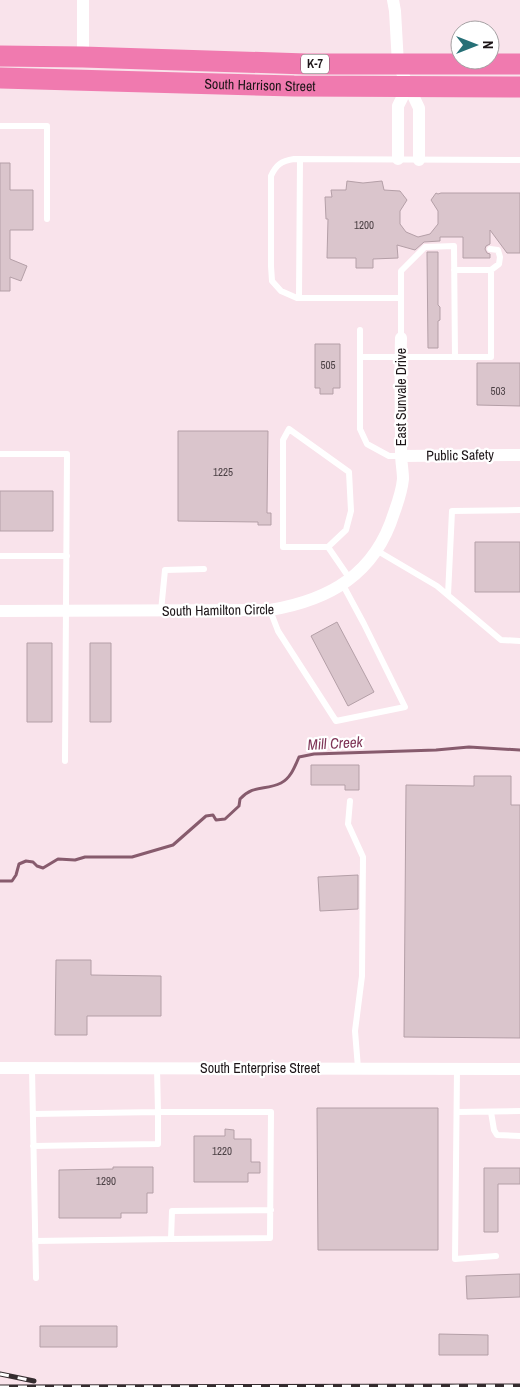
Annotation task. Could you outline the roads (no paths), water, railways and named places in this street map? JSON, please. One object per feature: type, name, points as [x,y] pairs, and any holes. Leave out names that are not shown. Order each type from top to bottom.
[{"type":"highway","name":"South Harrison Street","points":[[0,56],[83,56],[306,64],[520,64]]},
{"type":"highway","name":"South Harrison Street","points":[[0,78],[294,86],[520,87]]},
{"type":"street","points":[[83,0],[83,56]]},
{"type":"street","points":[[393,0],[397,28],[398,64],[419,108],[419,160]]},
{"type":"street","points":[[398,159],[398,106],[408,86]]},
{"type":"street","name":"East Sunvale Drive","points":[[401,338],[401,456]]},
{"type":"street","name":"Public Safety","points":[[401,456],[520,454]]},
{"type":"street","name":"South Hamilton Circle","points":[[0,611],[270,610],[313,600],[347,582],[366,565],[376,550],[392,521],[399,499],[403,480],[401,456]]},
{"type":"street","name":"South Enterprise Street","points":[[0,1068],[520,1068]]},
{"type":"lane","points":[[0,126],[47,126],[46,219]]},
{"type":"lane","points":[[400,298],[299,298],[281,291],[272,282],[271,176],[276,165],[286,160],[520,160]]},
{"type":"lane","points":[[299,298],[300,160]]},
{"type":"lane","points":[[401,338],[401,271],[425,247],[454,246],[455,357]]},
{"type":"lane","points":[[454,270],[491,270],[499,264],[500,257],[498,250],[490,249]]},
{"type":"lane","points":[[360,357],[491,357],[491,270]]},
{"type":"lane","points":[[360,330],[360,429],[362,437],[367,444],[389,456],[401,456]]},
{"type":"lane","points":[[289,429],[349,472],[351,511],[346,530],[328,548],[283,547],[283,440],[289,429]]},
{"type":"lane","points":[[0,454],[67,454],[65,761]]},
{"type":"lane","points":[[448,595],[452,511],[520,510]]},
{"type":"lane","points":[[270,610],[278,631],[336,720],[405,707],[364,624],[347,582],[328,548]]},
{"type":"lane","points":[[376,550],[437,586],[501,640],[520,641]]},
{"type":"lane","points":[[0,556],[67,556]]},
{"type":"lane","points":[[161,611],[165,570],[204,569]]},
{"type":"lane","points":[[350,801],[348,824],[363,857],[362,976],[355,1031],[358,1068]]},
{"type":"lane","points":[[32,1068],[36,1278]]},
{"type":"lane","points":[[34,1146],[158,1144],[157,1068]]},
{"type":"lane","points":[[457,1068],[455,1259],[496,1256]]},
{"type":"lane","points":[[457,1112],[520,1111]]},
{"type":"lane","points":[[33,1114],[271,1112],[270,1238],[35,1241]]},
{"type":"lane","points":[[491,1112],[494,1130],[497,1135],[520,1136]]},
{"type":"lane","points":[[172,1239],[172,1211],[271,1210]]},
{"type":"waterway","name":"Mill Creek","points":[[0,881],[12,881],[19,864],[26,861],[33,862],[43,868],[58,859],[132,857],[173,845],[206,816],[213,815],[216,820],[225,819],[239,806],[240,799],[245,794],[255,789],[284,781],[292,772],[299,757],[314,754],[436,750],[469,747],[520,750]]},
{"type":"railway","points":[[0,1374],[34,1381]]},
{"type":"railway","points":[[0,1387],[520,1386]]}]
